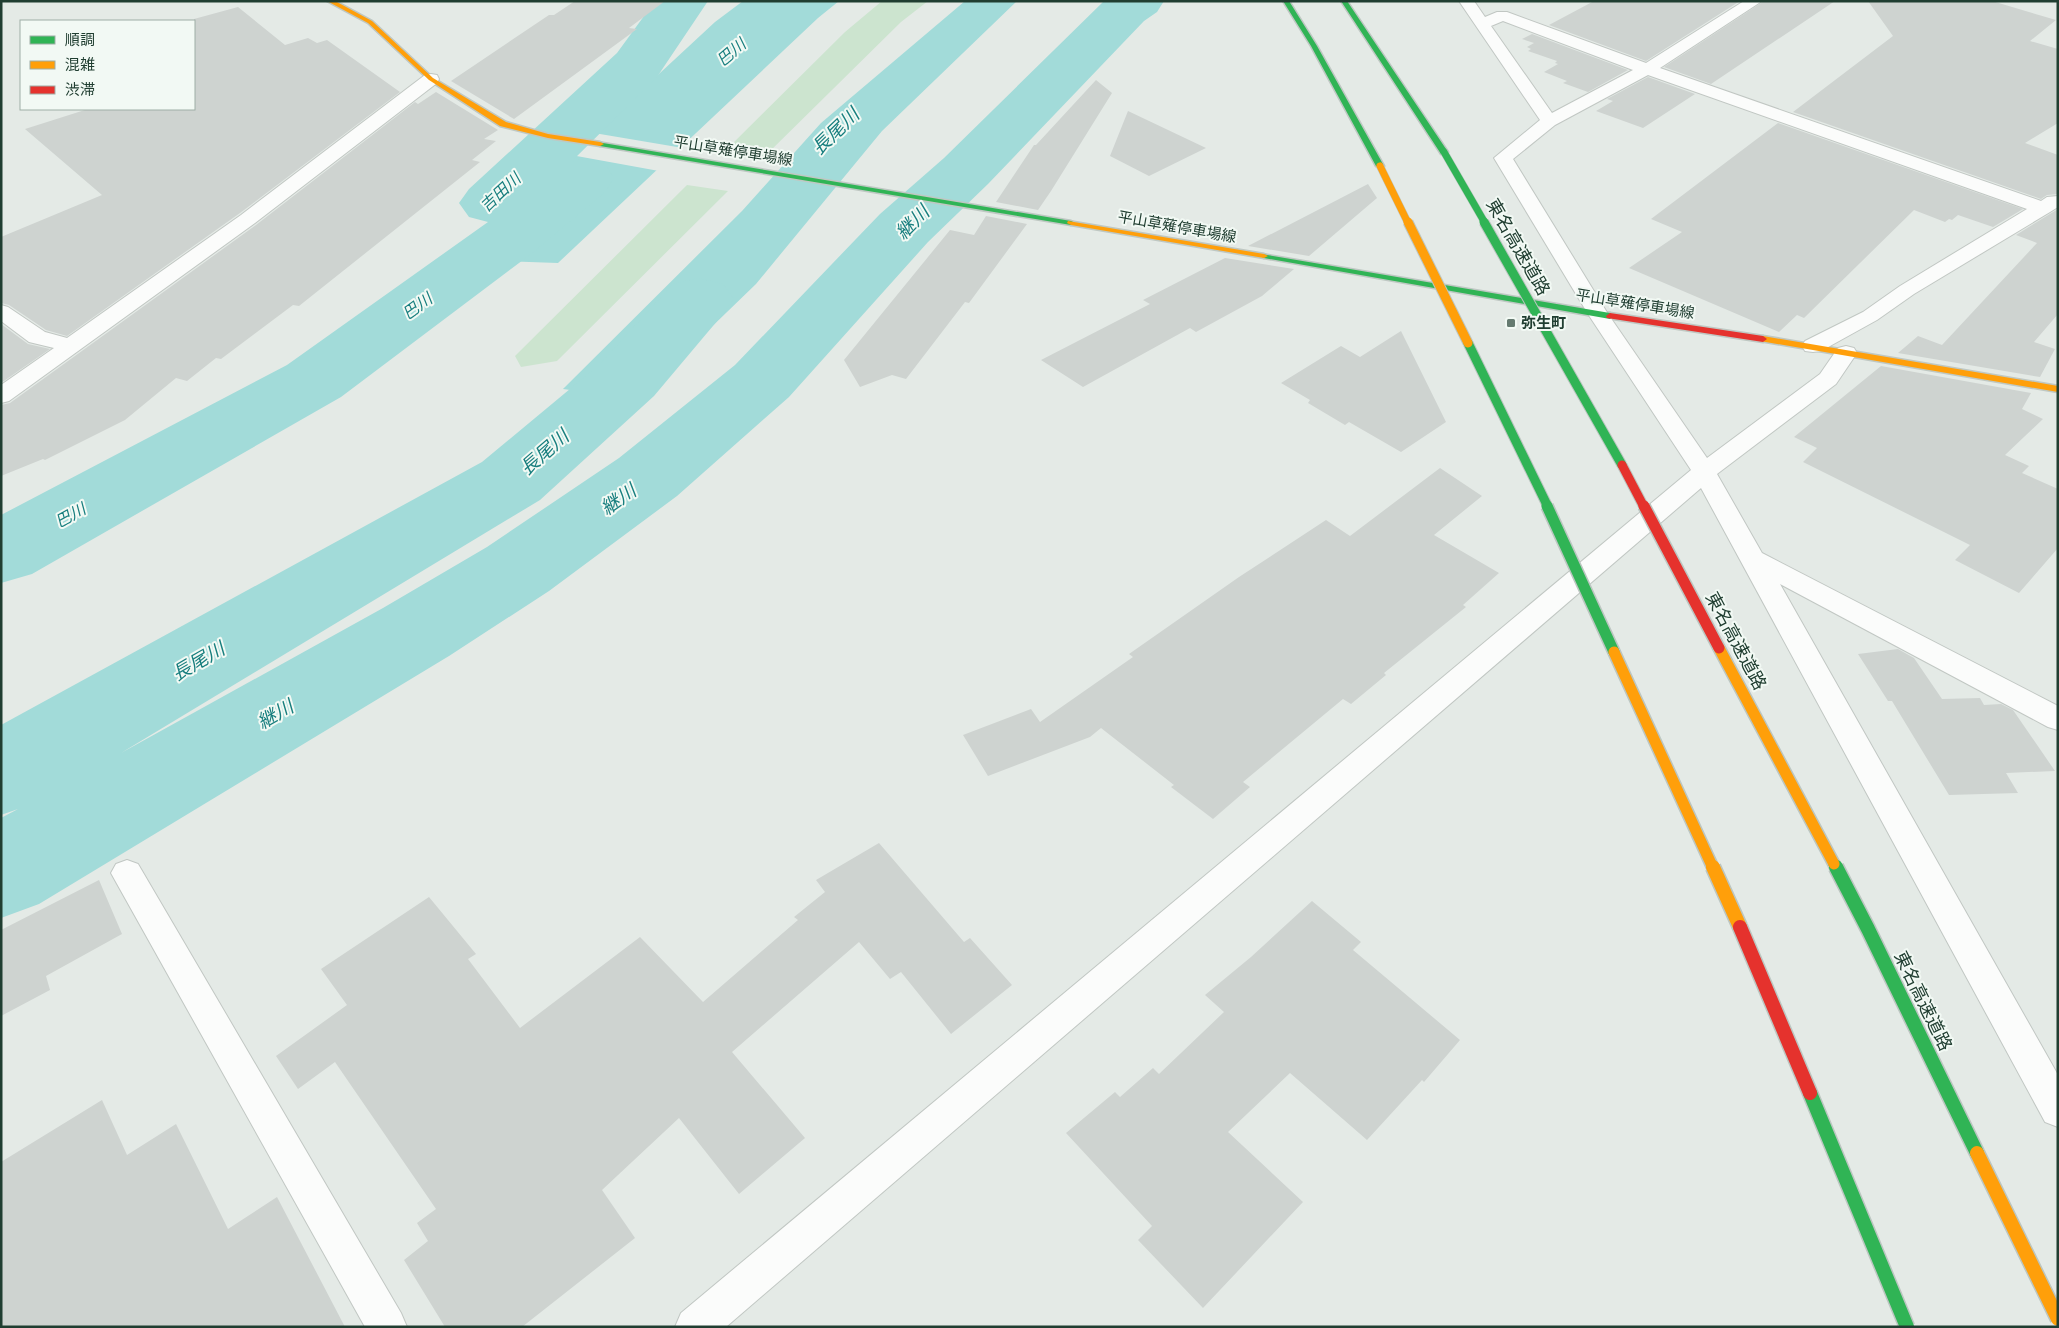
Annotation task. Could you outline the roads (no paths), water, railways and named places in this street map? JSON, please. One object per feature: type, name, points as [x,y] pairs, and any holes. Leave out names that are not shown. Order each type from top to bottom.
[{"type":"main road","name":"平山草薙停車場線","points":[[330,1],[370,22],[431,79],[503,124],[548,136],[919,197],[1598,314],[1813,346],[2058,389]]},
{"type":"main road","points":[[1286,1],[1314,46],[1380,166],[1528,464],[1746,940],[1907,1327]]},
{"type":"main road","name":"東名高速道路","points":[[1344,1],[1444,152],[1623,466],[1868,929],[2058,1319]]},
{"type":"street","points":[[1466,1],[1549,121]]},
{"type":"street","points":[[1755,1],[1647,69],[1549,121],[1504,158],[1598,314],[1704,472],[2058,1110]]},
{"type":"street","points":[[1482,25],[1502,15],[1647,69],[2050,203]]},
{"type":"street","points":[[1,396],[248,219],[431,79]]},
{"type":"street","points":[[1813,346],[1870,316],[1907,290],[2050,203]]},
{"type":"street","points":[[1,311],[37,337],[70,346]]},
{"type":"street","points":[[695,1327],[1704,472],[1828,379],[1846,353]]},
{"type":"street","points":[[1751,558],[2058,719]]},
{"type":"street","points":[[128,873],[387,1327]]},
{"type":"water","points":[[743,1],[839,1],[818,18],[558,263],[468,260],[619,111],[715,22]]},
{"type":"water","points":[[965,1],[1017,1],[882,131],[756,284],[637,399],[563,389],[742,211],[821,123]]},
{"type":"waterway","name":"吉田川","points":[[492,203],[637,65],[682,1]]},
{"type":"waterway","name":"継川","points":[[1,872],[416,632],[518,569],[648,477],[762,381],[904,228],[966,171],[1125,10],[1138,1]]},
{"type":"waterway","name":"巴川","points":[[1,553],[314,381],[511,237],[582,178]]},
{"type":"waterway","name":"長尾川","points":[[1,774],[511,481],[627,380],[698,299]]},
{"type":"place","name":"弥生町","points":[[1511,323]]}]
